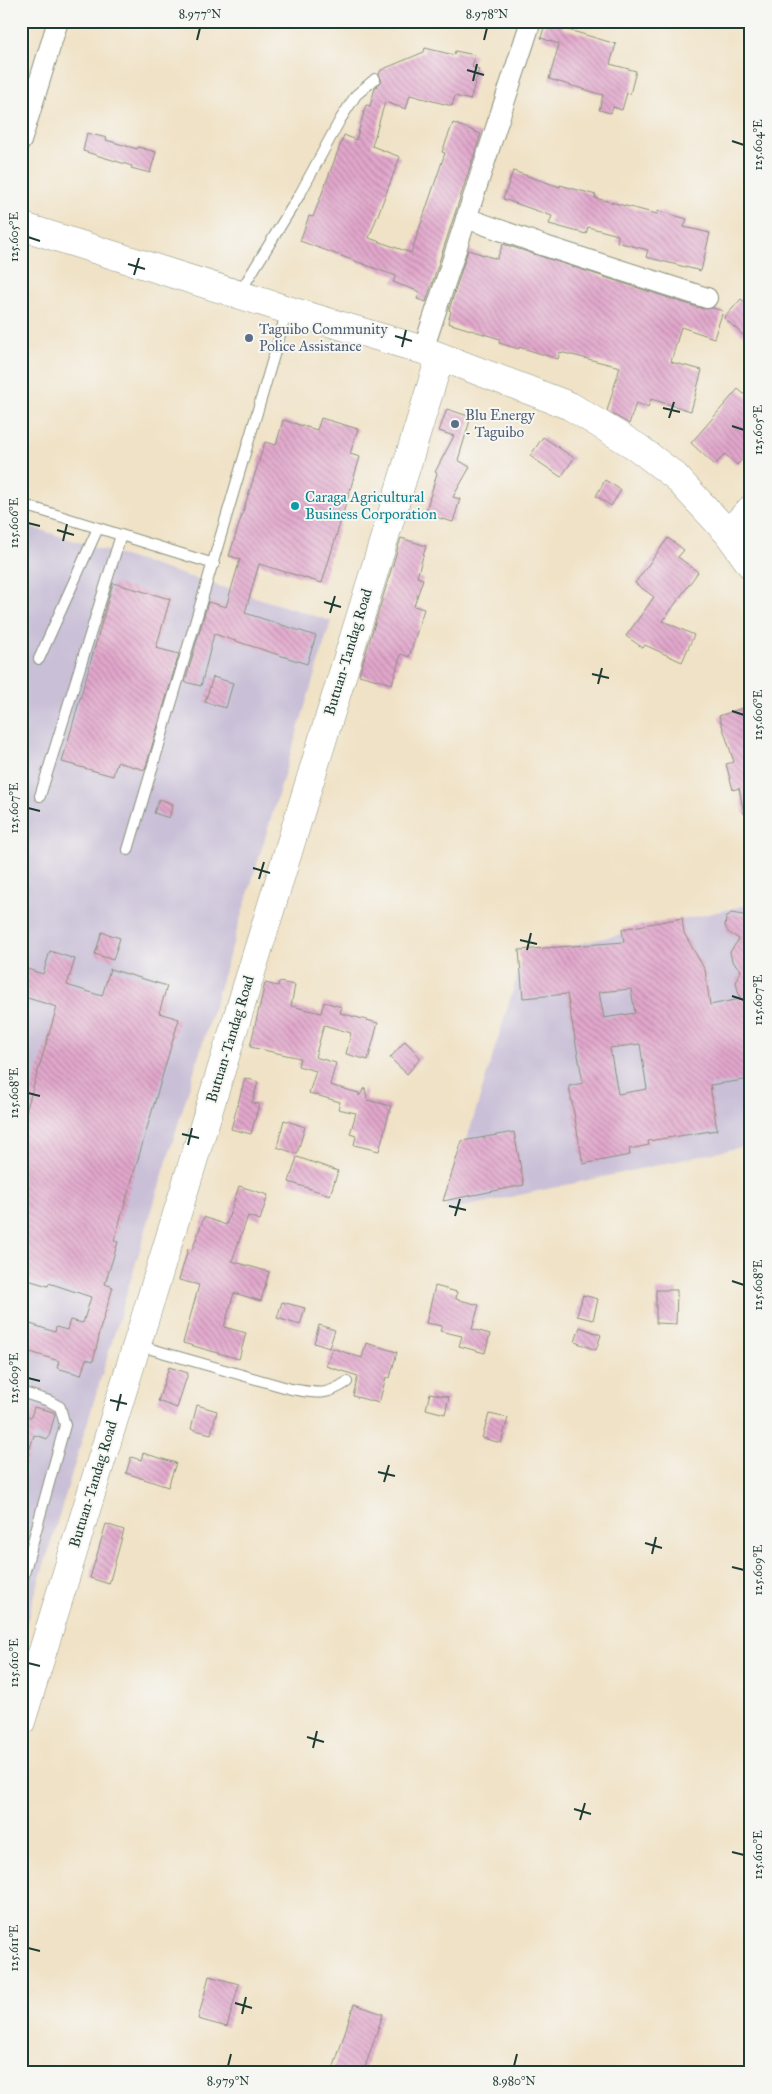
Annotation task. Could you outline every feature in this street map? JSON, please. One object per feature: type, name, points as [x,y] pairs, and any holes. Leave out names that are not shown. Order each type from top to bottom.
[{"type":"main road","points":[[21,226],[431,354],[570,406],[637,447],[675,476],[728,534],[751,565]]},
{"type":"main road","name":"Butuan-Tandag Road","points":[[21,1722],[136,1345],[431,354]]},
{"type":"main road","points":[[728,534],[751,508]]},
{"type":"street","points":[[21,141],[58,21]]},
{"type":"street","points":[[431,354],[466,218],[531,21]]},
{"type":"street","points":[[466,218],[545,246],[708,298]]},
{"type":"lane","points":[[239,294],[300,194],[340,120],[356,95],[375,79]]},
{"type":"lane","points":[[128,850],[288,310]]},
{"type":"lane","points":[[21,504],[214,564]]},
{"type":"lane","points":[[39,659],[98,528]]},
{"type":"lane","points":[[40,796],[121,535]]},
{"type":"lane","points":[[136,1345],[291,1389],[314,1393],[332,1392],[346,1382]]},
{"type":"lane","points":[[21,1365],[23,1369],[21,1379]]},
{"type":"lane","points":[[21,1392],[49,1401],[60,1408],[65,1425],[21,1585]]},
{"type":"shaded area","points":[[21,524],[331,621],[21,1641]]},
{"type":"shaded area","points":[[751,904],[751,1145],[445,1211],[523,957]]},
{"type":"building","points":[[546,21],[564,21],[562,28],[616,44],[610,64],[636,71],[630,94],[627,93],[622,110],[613,107],[611,113],[599,110],[603,95],[549,79],[559,44],[541,38]]},
{"type":"building","points":[[425,48],[454,55],[455,51],[475,55],[472,67],[479,69],[470,100],[455,96],[452,106],[410,95],[406,109],[385,102],[372,146],[400,157],[369,238],[411,253],[445,153],[442,152],[453,123],[481,134],[426,302],[417,299],[420,292],[393,282],[396,276],[300,241],[309,216],[313,217],[344,135],[356,140],[366,105],[370,106],[375,88],[382,81],[379,74],[381,70],[424,52]]},
{"type":"building","points":[[87,133],[137,149],[138,147],[156,152],[150,173],[83,151]]},
{"type":"building","points":[[513,171],[560,187],[560,185],[596,195],[595,198],[657,214],[658,211],[687,219],[684,227],[710,233],[701,271],[646,257],[648,250],[617,242],[618,235],[588,227],[586,234],[549,224],[552,216],[503,199]]},
{"type":"building","points":[[503,244],[703,309],[713,308],[723,311],[714,338],[681,327],[671,362],[702,370],[691,411],[651,399],[648,407],[636,403],[629,424],[607,411],[620,367],[560,352],[558,359],[499,343],[500,339],[448,323],[451,311],[449,310],[468,250],[497,259]]},
{"type":"building","points":[[741,299],[751,307],[751,342],[724,318]]},
{"type":"building","points":[[738,389],[751,400],[751,450],[737,465],[725,454],[715,465],[691,443]]},
{"type":"building","points":[[447,409],[471,417],[458,460],[470,467],[453,497],[460,499],[453,522],[425,514],[437,473],[435,472],[454,436],[439,431]]},
{"type":"building","name":"Caraga Agricultural Business Corporation","points":[[321,418],[358,429],[350,454],[360,457],[322,583],[259,564],[245,613],[316,636],[307,664],[214,634],[201,686],[185,682],[208,602],[226,607],[240,559],[229,556],[265,442],[276,445],[283,420],[317,430]]},
{"type":"building","points":[[543,437],[574,458],[561,477],[530,456]]},
{"type":"building","points":[[605,480],[621,490],[611,506],[596,496]]},
{"type":"building","points":[[401,538],[426,546],[417,577],[423,579],[414,606],[424,609],[409,657],[401,654],[392,684],[359,675]]},
{"type":"building","points":[[668,538],[684,550],[678,557],[698,572],[663,621],[694,635],[682,662],[645,645],[643,648],[626,636],[654,597],[635,583]]},
{"type":"building","points":[[113,583],[170,599],[156,648],[179,654],[145,770],[117,762],[113,776],[62,762]]},
{"type":"building","points":[[213,677],[233,683],[226,708],[205,702]]},
{"type":"building","points":[[751,705],[751,814],[744,814],[739,788],[733,790],[726,764],[734,762],[719,716]]},
{"type":"building","points":[[159,799],[173,804],[169,818],[154,813]]},
{"type":"building","points":[[731,913],[743,915],[751,913],[751,1079],[710,1085],[717,1130],[648,1141],[649,1145],[629,1149],[630,1155],[583,1164],[569,1086],[583,1083],[567,994],[523,998],[519,950],[624,942],[622,929],[682,918],[684,933],[705,970],[710,1005],[740,999],[736,983],[741,970],[732,961],[730,952],[739,939],[728,932],[725,926],[726,918]],"holes":[[[631,989],[635,1013],[604,1018],[599,992]],[[640,1044],[647,1089],[618,1094],[610,1048]]]},
{"type":"building","points":[[102,932],[120,938],[113,960],[95,954]]},
{"type":"building","points":[[50,951],[75,959],[67,985],[102,996],[110,969],[167,986],[159,1013],[179,1019],[114,1241],[118,1242],[105,1284],[113,1287],[98,1336],[93,1361],[86,1359],[81,1375],[57,1368],[59,1361],[21,1349],[21,1321],[55,1332],[56,1327],[67,1330],[70,1320],[83,1323],[91,1297],[49,1283],[48,1286],[21,1278],[21,1128],[57,1007],[21,996],[21,967],[43,974]]},
{"type":"building","points":[[279,982],[295,985],[291,1006],[321,1013],[324,1002],[342,1007],[340,1013],[378,1023],[368,1060],[346,1054],[351,1033],[324,1025],[315,1057],[336,1063],[330,1085],[359,1093],[359,1096],[365,1088],[367,1100],[391,1106],[379,1151],[354,1145],[356,1136],[350,1134],[356,1113],[338,1109],[340,1102],[309,1093],[316,1071],[298,1066],[300,1058],[250,1047],[265,983],[278,986]]},
{"type":"building","points":[[405,1041],[421,1058],[407,1074],[390,1058]]},
{"type":"building","points":[[245,1078],[258,1082],[252,1103],[259,1104],[251,1134],[231,1129]]},
{"type":"building","points":[[284,1120],[305,1127],[297,1154],[277,1147]]},
{"type":"building","points":[[514,1132],[524,1185],[443,1201],[462,1141]]},
{"type":"building","points":[[297,1157],[338,1171],[330,1195],[289,1182]]},
{"type":"building","points":[[239,1186],[268,1195],[260,1220],[248,1216],[232,1261],[269,1272],[261,1301],[234,1293],[224,1327],[246,1333],[239,1359],[183,1343],[199,1285],[179,1280],[188,1249],[192,1250],[204,1217],[226,1225]]},
{"type":"building","points":[[435,1286],[457,1292],[456,1299],[479,1305],[472,1329],[490,1334],[485,1353],[459,1346],[462,1336],[440,1331],[442,1326],[426,1323]]},
{"type":"building","points":[[656,1290],[677,1290],[676,1324],[656,1323]]},
{"type":"building","points":[[583,1295],[598,1299],[593,1320],[577,1316]]},
{"type":"building","points":[[282,1302],[305,1308],[300,1325],[277,1318]]},
{"type":"building","points":[[319,1325],[335,1330],[329,1348],[314,1343]]},
{"type":"building","points":[[580,1327],[601,1335],[596,1350],[575,1342]]},
{"type":"building","points":[[366,1343],[397,1352],[390,1378],[386,1377],[379,1403],[353,1396],[358,1376],[326,1366],[332,1348],[362,1358]]},
{"type":"building","points":[[169,1367],[188,1373],[177,1408],[158,1401]]},
{"type":"building","points":[[430,1393],[449,1397],[445,1414],[426,1409]]},
{"type":"building","points":[[197,1405],[217,1411],[211,1434],[191,1429]]},
{"type":"building","points":[[34,1407],[54,1412],[55,1415],[48,1439],[34,1435],[25,1465],[21,1465],[21,1414],[31,1417]]},
{"type":"building","points":[[489,1414],[508,1418],[501,1443],[482,1438]]},
{"type":"building","points":[[143,1453],[176,1463],[168,1487],[126,1473],[131,1457],[141,1460]]},
{"type":"building","points":[[106,1524],[124,1530],[109,1584],[90,1578]]},
{"type":"building","points":[[209,1976],[239,1984],[227,2027],[198,2019]]},
{"type":"building","points":[[354,2004],[383,2014],[363,2073],[332,2073]]},
{"type":"place","name":"Taguibo Community Police Assistance","points":[[249,338]]},
{"type":"place","name":"Blu Energy - Taguibo","points":[[455,424]]},
{"type":"place","name":"Caraga Agricultural Business Corporation","points":[[295,506]]}]
